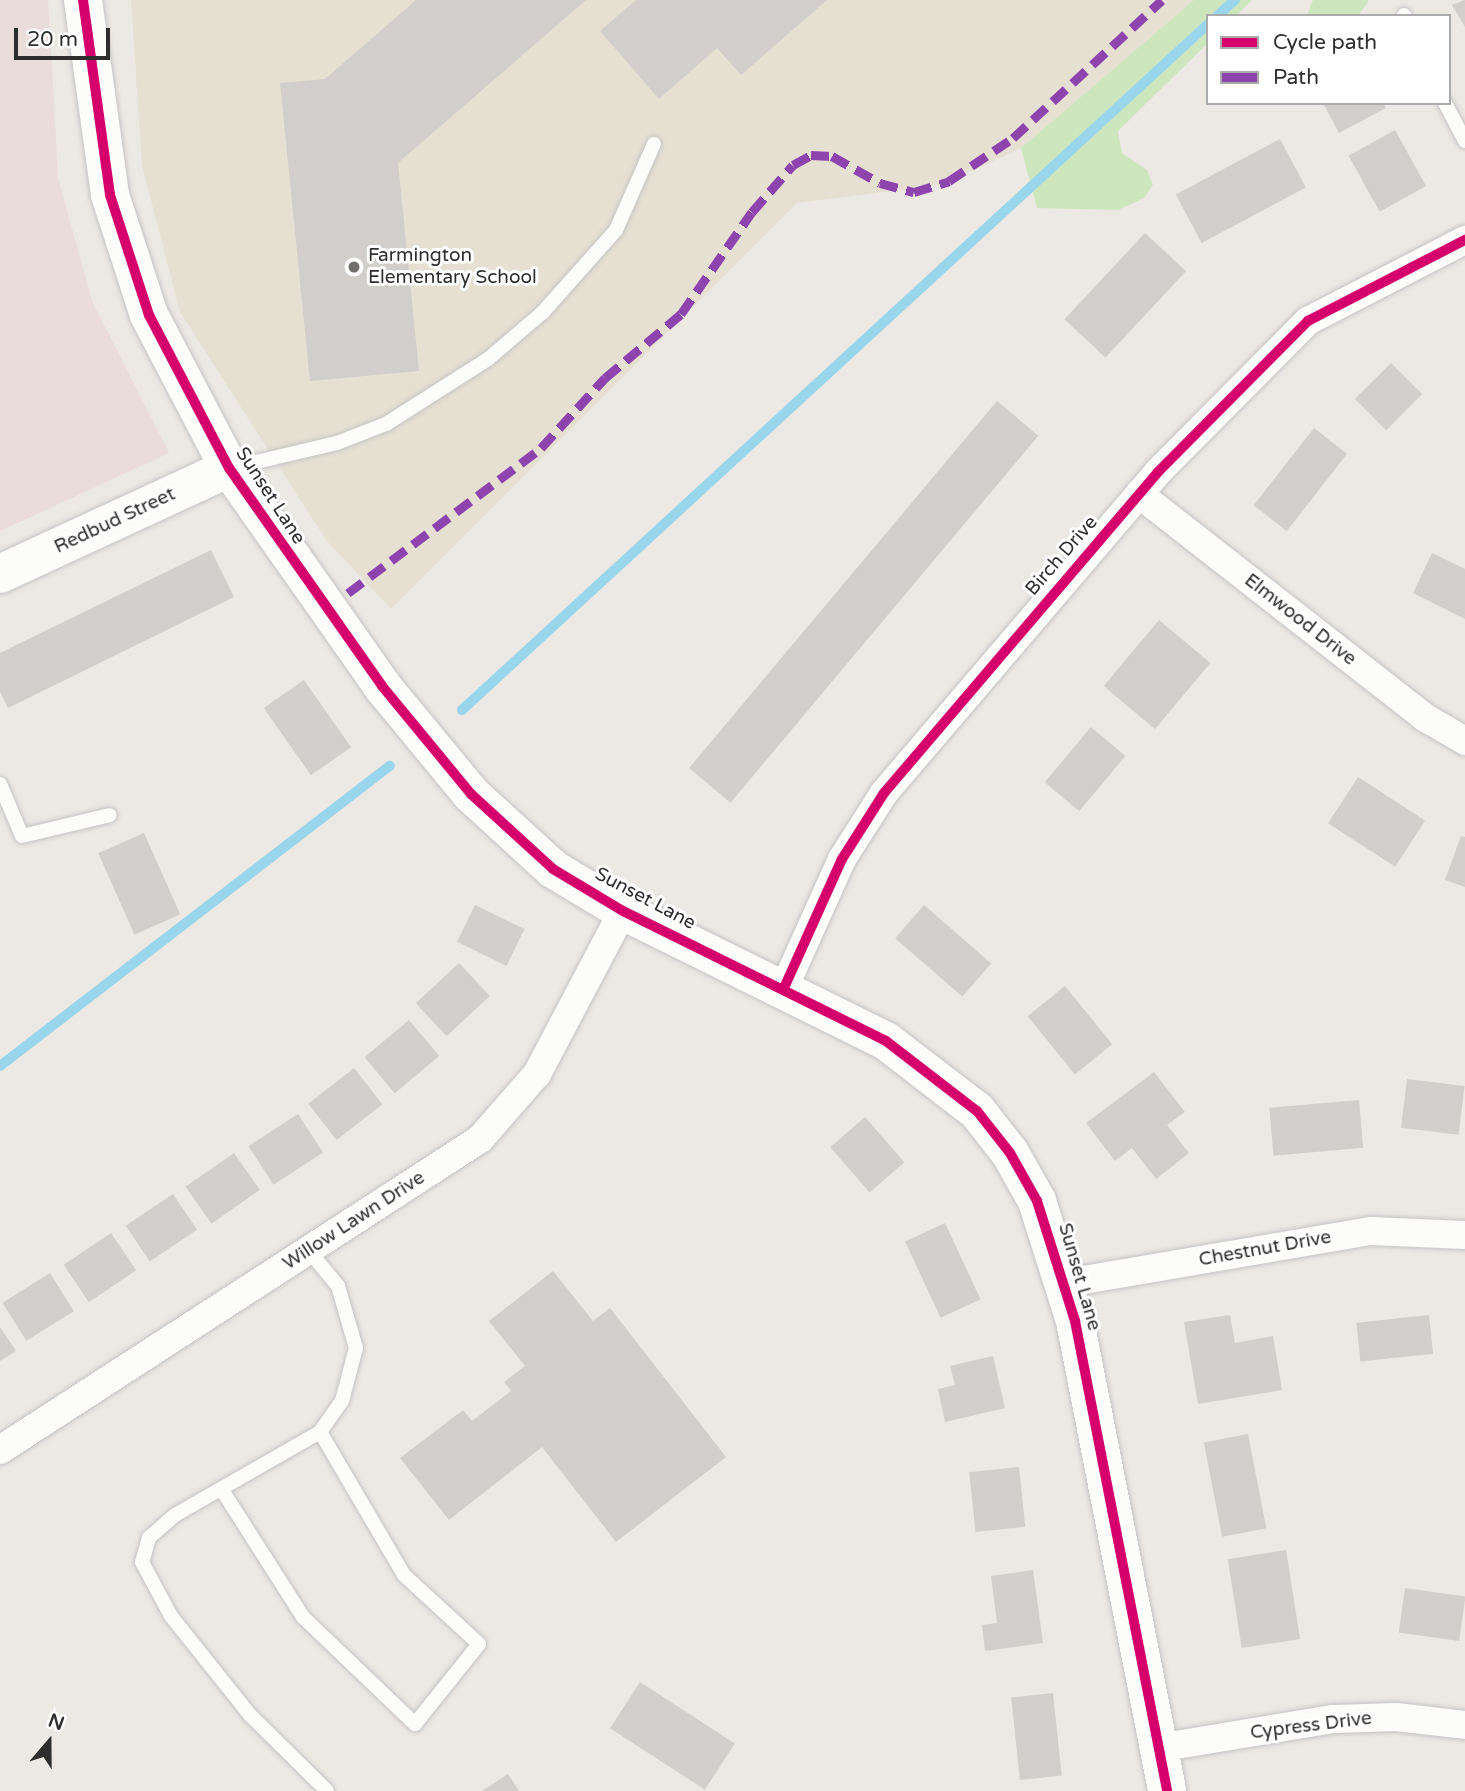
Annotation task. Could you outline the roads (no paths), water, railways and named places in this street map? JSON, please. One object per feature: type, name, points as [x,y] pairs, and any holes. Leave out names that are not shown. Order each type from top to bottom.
[{"type":"street","name":"Sunset Lane","points":[[83,0],[99,144],[127,256],[176,373],[229,468],[382,686],[471,794],[553,869],[623,911],[887,1041],[977,1111],[1037,1200],[1066,1283],[1167,1791]]},
{"type":"street","name":"Birch Drive","points":[[784,988],[842,859],[884,793],[1139,494],[1308,321],[1465,240]]},
{"type":"street","name":"Redbud Street","points":[[0,574],[229,468]]},
{"type":"street","name":"Elmwood Drive","points":[[1139,494],[1424,717],[1465,741]]},
{"type":"street","name":"Willow Lawn Drive","points":[[0,1450],[480,1139],[514,1104],[537,1074],[623,911]]},
{"type":"street","name":"Chestnut Drive","points":[[1066,1283],[1371,1231],[1465,1235]]},
{"type":"street","name":"Cypress Drive","points":[[1158,1748],[1334,1719],[1395,1717],[1465,1724]]},
{"type":"lane","points":[[1446,105],[1465,141]]},
{"type":"lane","points":[[229,468],[337,443],[386,424],[488,359],[543,312],[616,230],[654,144]]},
{"type":"lane","points":[[0,784],[22,836],[110,816]]},
{"type":"lane","points":[[309,1251],[338,1286],[356,1348],[342,1401],[320,1432],[175,1515],[149,1538],[142,1562],[171,1616],[250,1715],[327,1791]]},
{"type":"lane","points":[[222,1490],[303,1617],[330,1648],[415,1724],[479,1644],[404,1575],[320,1432]]},
{"type":"waterway","points":[[1219,14],[1235,0]]},
{"type":"waterway","points":[[462,710],[1206,26]]},
{"type":"waterway","points":[[0,1066],[390,766]]},
{"type":"place","name":"Farmington Elementary School","points":[[354,267]]}]
